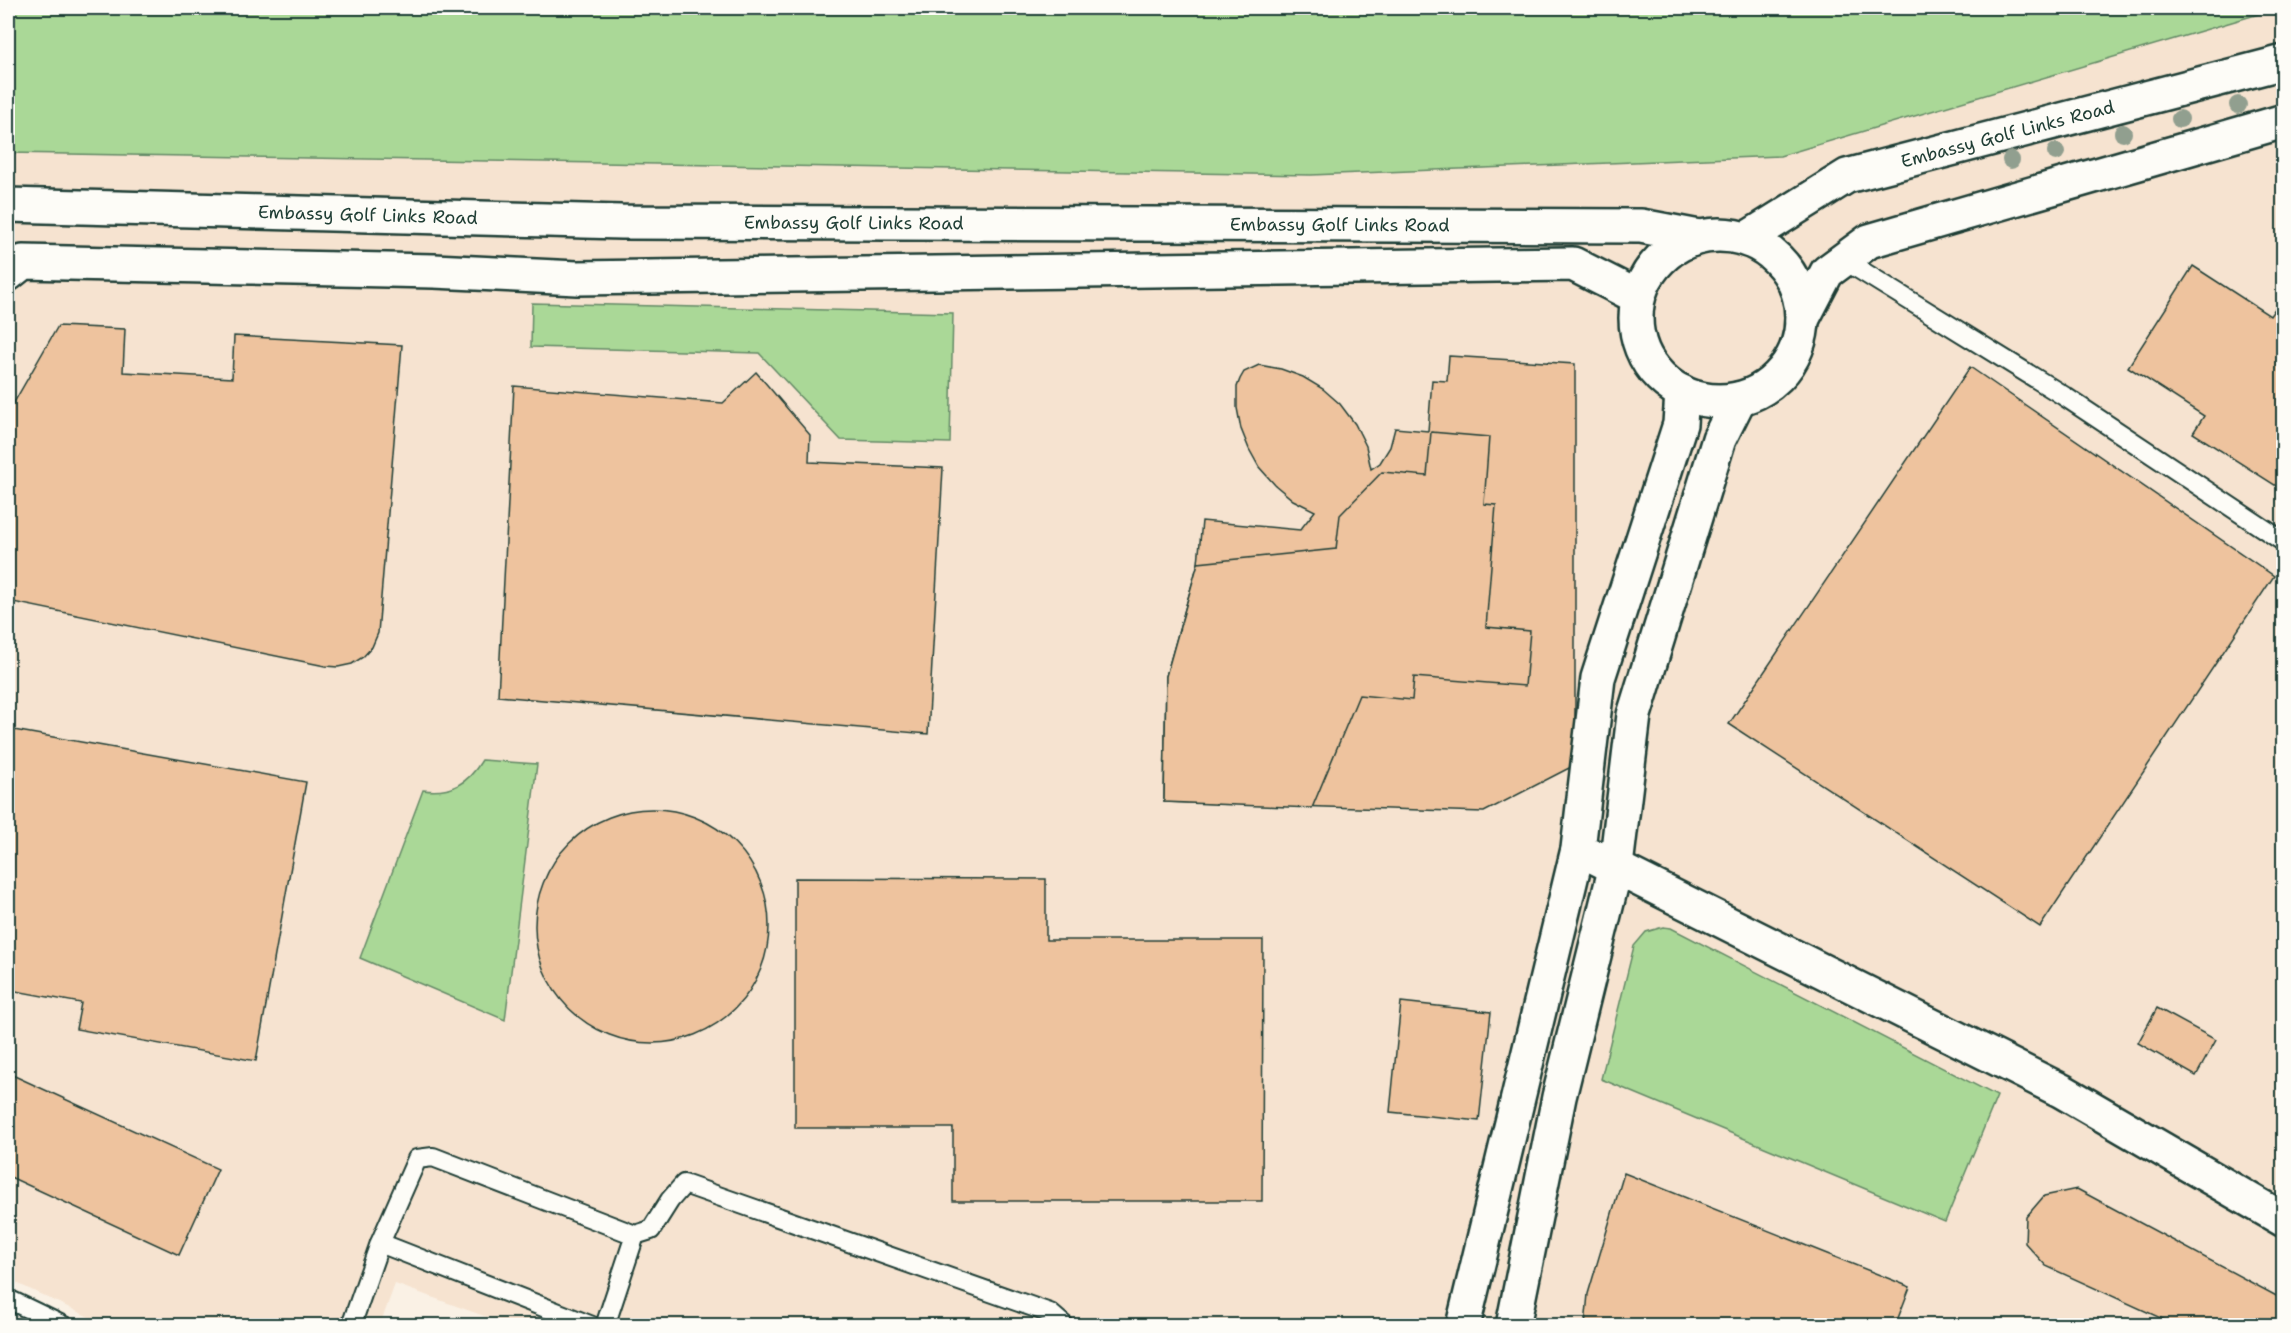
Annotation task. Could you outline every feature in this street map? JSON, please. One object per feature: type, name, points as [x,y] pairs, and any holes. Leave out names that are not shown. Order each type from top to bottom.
[{"type":"street","name":"Embassy Golf Links Road","points":[[1746,239],[1847,176],[2283,62]]},
{"type":"street","points":[[1802,320],[1798,293],[1787,270],[1769,251],[1746,239],[1723,234],[1699,237],[1678,245],[1660,258],[1647,276],[1638,297],[1636,325],[1643,353],[1660,377],[1682,392],[1711,401],[1739,399],[1764,388],[1784,369],[1797,346],[1802,320],[1827,272],[1869,241],[2283,121]]},
{"type":"street","name":"Embassy Golf Links Road","points":[[8,205],[621,222],[1641,226],[1699,237]]},
{"type":"street","points":[[8,274],[23,262],[434,271],[577,278],[1573,264],[1638,297]]},
{"type":"street","points":[[1463,1326],[1578,849],[1598,678],[1680,424],[1682,392]]},
{"type":"street","points":[[1513,1326],[1559,1097],[1616,866],[1634,715],[1719,439],[1739,399]]},
{"type":"street","points":[[1578,849],[2062,1091],[2283,1220]]},
{"type":"lane","points":[[1844,260],[2064,396],[2283,542]]},
{"type":"lane","points":[[351,1326],[380,1243],[417,1159],[433,1157],[636,1235],[651,1230],[670,1200],[684,1184],[1050,1313],[1065,1326]]},
{"type":"lane","points":[[605,1326],[636,1235]]},
{"type":"lane","points":[[380,1243],[592,1326]]},
{"type":"lane","points":[[8,1299],[64,1326]]},
{"type":"shaded area","points":[[2283,8],[2283,1325],[512,1326],[395,1284],[380,1325],[108,1326],[8,1279],[8,153],[1311,175],[1780,156]]},
{"type":"green space","points":[[8,8],[2279,8],[1780,156],[1311,175],[8,153]]},
{"type":"green space","points":[[532,303],[953,313],[950,443],[841,440],[759,353],[531,347]]},
{"type":"green space","points":[[482,760],[537,764],[505,1020],[360,958],[423,790],[442,790],[457,786],[471,775]]},
{"type":"green space","points":[[1663,927],[1671,928],[1997,1096],[1945,1222],[1601,1079],[1634,946],[1646,932]]},
{"type":"building","points":[[2193,266],[2270,316],[2284,295],[2284,491],[2193,433],[2204,416],[2128,367]]},
{"type":"building","points":[[58,326],[125,329],[123,372],[232,378],[234,336],[402,345],[378,633],[372,647],[363,657],[352,664],[338,667],[325,666],[8,601],[8,413]]},
{"type":"building","points":[[1449,356],[1575,364],[1575,765],[1484,812],[1164,802],[1166,676],[1198,563],[1202,521],[1300,530],[1315,511],[1293,500],[1275,485],[1259,467],[1249,449],[1241,429],[1237,408],[1237,387],[1244,372],[1259,365],[1281,369],[1303,377],[1323,389],[1340,404],[1355,424],[1366,446],[1371,469],[1380,463],[1390,447],[1395,428],[1428,431],[1432,380],[1447,381]]},
{"type":"building","points":[[1970,367],[2274,576],[2040,927],[1729,724]]},
{"type":"building","points":[[756,372],[810,435],[809,462],[943,468],[928,734],[498,696],[514,386],[723,403]]},
{"type":"building","points":[[1431,432],[1489,437],[1484,504],[1496,505],[1486,627],[1530,631],[1525,686],[1414,677],[1412,700],[1359,695],[1312,808],[1164,802],[1166,676],[1198,563],[1336,549],[1340,515],[1382,472],[1427,476]]},
{"type":"building","points":[[8,729],[306,782],[256,1061],[76,1029],[81,1003],[10,990],[14,965],[8,964]]},
{"type":"building","points":[[641,809],[663,809],[697,818],[717,828],[735,843],[750,861],[760,881],[767,903],[769,926],[767,949],[760,971],[750,991],[735,1009],[717,1024],[686,1038],[663,1043],[641,1043],[618,1038],[587,1024],[561,1000],[554,991],[540,960],[535,937],[535,915],[540,892],[554,861],[578,835],[587,828],[618,814]]},
{"type":"building","points":[[795,878],[1046,879],[1046,940],[1263,940],[1262,1201],[953,1201],[953,1128],[795,1128]]},
{"type":"building","points":[[1401,1002],[1491,1012],[1479,1121],[1390,1112]]},
{"type":"building","points":[[2157,1008],[2216,1040],[2196,1076],[2138,1043]]},
{"type":"building","points":[[8,1073],[218,1169],[179,1255],[8,1176]]},
{"type":"building","points":[[1624,1173],[1910,1287],[1895,1326],[1585,1326],[1588,1294]]},
{"type":"building","points":[[2077,1189],[2284,1300],[2284,1326],[2178,1326],[2046,1266],[2025,1243],[2026,1217],[2044,1196]]}]
